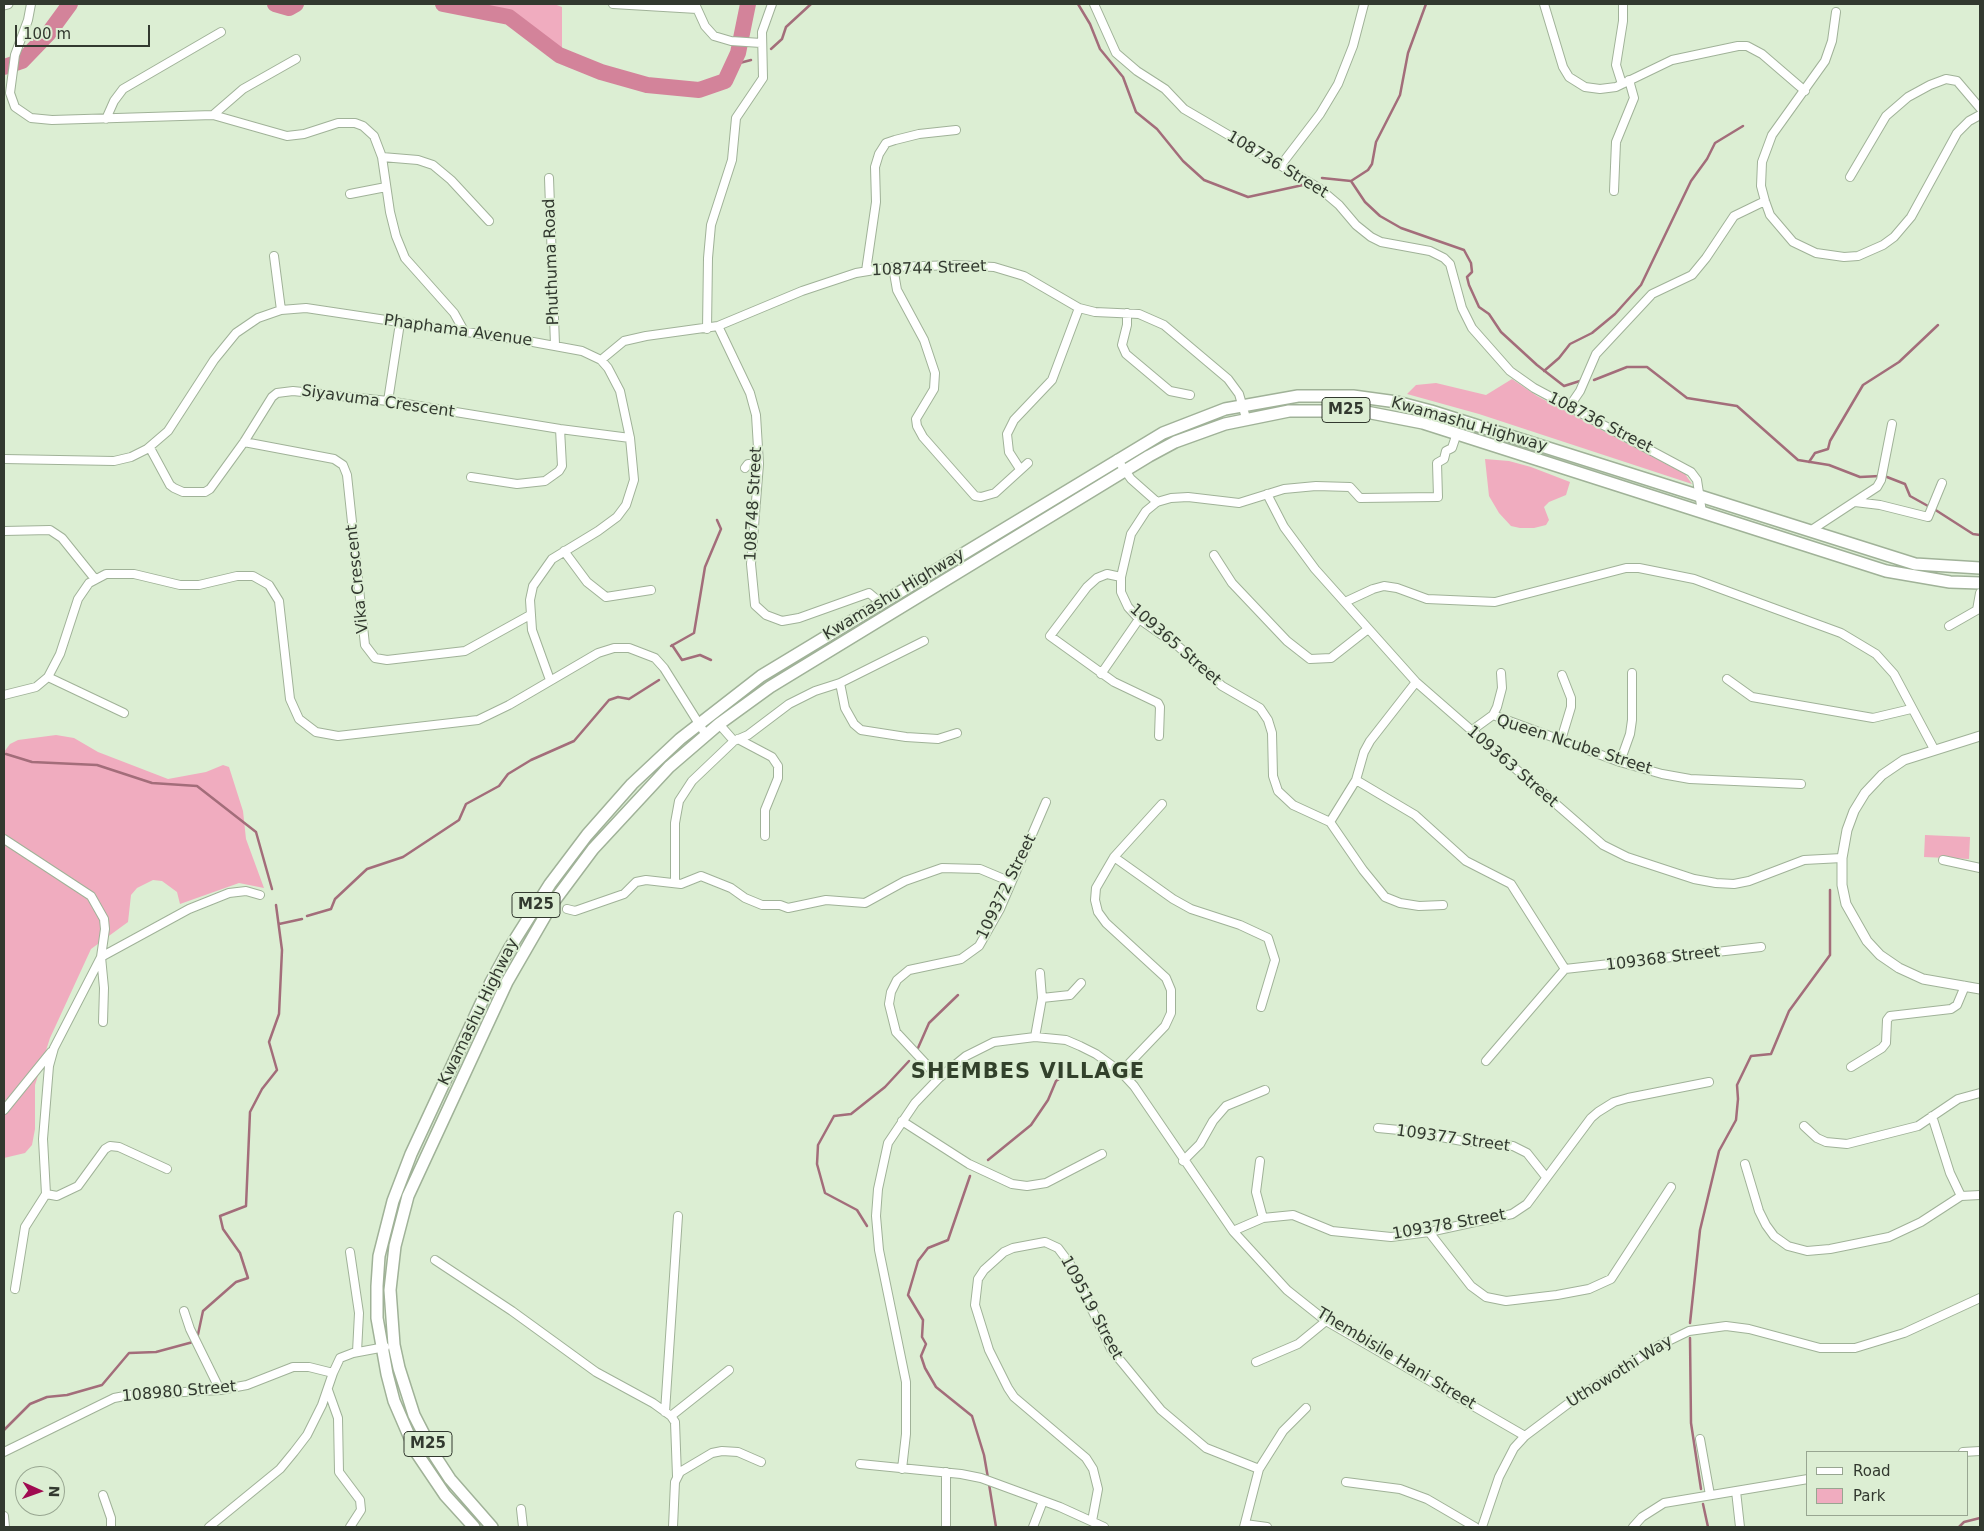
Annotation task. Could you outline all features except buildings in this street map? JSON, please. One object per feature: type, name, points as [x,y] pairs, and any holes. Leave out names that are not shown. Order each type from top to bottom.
[{"type":"main road","name":"Kwamashu Highway","points":[[474,1527],[445,1495],[416,1452],[394,1402],[381,1348],[377,1318],[380,1256],[388,1216],[411,1154],[496,974],[525,921],[550,884],[588,835],[632,784],[699,724],[761,676],[1117,459],[1182,424],[1243,405],[1298,396],[1353,396],[1397,402],[1431,411],[1915,564],[1980,568]]},
{"type":"main road","name":"Kwamashu Highway","points":[[492,1527],[450,1479],[424,1438],[406,1394],[394,1345],[390,1290],[395,1246],[408,1196],[507,982],[552,904],[593,849],[669,767],[719,724],[778,682],[1174,442],[1246,418],[1305,410],[1361,410],[1423,423],[1886,570],[1950,582],[1980,583]]},
{"type":"main road","points":[[411,1154],[424,1159]]},
{"type":"street","points":[[4,5],[8,4]]},
{"type":"street","points":[[31,4],[28,20],[15,55],[10,93],[12,101],[25,115],[52,120],[213,115],[287,136],[304,134],[338,123],[355,123],[363,126],[374,136],[382,157],[396,236],[405,258],[454,313],[464,332]]},
{"type":"street","points":[[613,4],[696,6],[709,32],[714,36],[731,41],[761,43]]},
{"type":"street","points":[[707,329],[708,258],[711,225],[732,160],[736,118],[763,78],[761,43],[766,18],[772,4]]},
{"type":"street","name":"108736 Street","points":[[1094,4],[1111,45],[1125,62],[1157,83],[1195,116],[1281,165],[1329,196],[1371,238],[1381,242],[1430,251],[1444,258],[1453,273],[1466,318],[1484,343],[1522,381],[1691,472],[1697,480],[1702,512]]},
{"type":"street","points":[[1281,165],[1320,114],[1338,84],[1353,46],[1364,4]]},
{"type":"street","points":[[1544,4],[1563,67],[1569,77],[1580,85],[1606,89],[1672,60],[1738,46],[1754,49],[1762,54],[1805,91]]},
{"type":"street","points":[[1614,191],[1616,142],[1634,98],[1616,65],[1623,21],[1623,4]]},
{"type":"street","points":[[1836,12],[1832,41],[1825,61],[1780,123],[1766,147],[1761,175],[1765,201],[1770,215],[1793,242],[1816,253],[1844,257],[1869,252],[1883,245],[1904,228],[1957,134],[1969,121],[1980,115]]},
{"type":"street","points":[[106,119],[114,101],[124,89],[221,32]]},
{"type":"street","points":[[213,115],[243,89],[296,59]]},
{"type":"street","points":[[1850,178],[1886,116],[1908,97],[1938,81],[1952,79],[1962,85],[1980,108]]},
{"type":"street","points":[[866,270],[876,202],[875,167],[879,154],[886,143],[919,134],[956,130]]},
{"type":"street","points":[[382,157],[418,160],[433,166],[451,180],[489,221]]},
{"type":"street","name":"Phuthuma Road","points":[[549,178],[555,345]]},
{"type":"street","points":[[350,194],[386,187]]},
{"type":"street","points":[[1569,407],[1580,391],[1596,354],[1652,294],[1684,280],[1697,271],[1734,216],[1765,201]]},
{"type":"street","points":[[274,256],[282,310]]},
{"type":"street","name":"108744 Street","points":[[601,360],[614,348],[635,338],[718,326],[802,291],[866,270],[955,265],[1002,268],[1024,276],[1079,308],[1095,312],[1127,313],[1148,317],[1170,329],[1228,379],[1239,394],[1246,418]]},
{"type":"street","points":[[893,267],[897,290],[924,340],[934,373],[934,390],[916,419],[918,430],[938,456],[975,496],[981,497],[995,493],[1028,463]]},
{"type":"street","name":"Phaphama Avenue","points":[[4,459],[114,461],[131,457],[150,448],[168,431],[214,360],[236,333],[258,318],[282,310],[306,308],[555,345],[582,351],[601,360]]},
{"type":"street","points":[[1020,469],[1009,452],[1007,434],[1014,420],[1052,380],[1079,308]]},
{"type":"street","points":[[1127,313],[1127,325],[1122,345],[1126,354],[1170,391],[1190,395]]},
{"type":"street","points":[[388,401],[400,323]]},
{"type":"street","name":"108748 Street","points":[[718,326],[754,406],[759,464],[750,564],[752,596],[758,610],[774,619],[782,621],[799,618],[868,593],[881,603]]},
{"type":"street","points":[[550,680],[532,630],[530,615],[533,586],[543,569],[564,551],[598,531],[616,517],[626,505],[634,480],[630,438],[620,391],[608,368],[601,360]]},
{"type":"street","name":"Siyavuma Crescent","points":[[150,448],[170,485],[178,491],[200,493],[210,488],[244,442],[267,404],[277,394],[301,391],[388,401],[560,429],[630,438]]},
{"type":"street","points":[[1810,531],[1872,492],[1881,480],[1892,424]]},
{"type":"street","points":[[471,477],[517,484],[545,481],[559,471],[562,466],[560,429]]},
{"type":"street","points":[[1117,459],[1124,471],[1157,502],[1180,497],[1239,503],[1297,487],[1350,487],[1360,498],[1438,497],[1437,463],[1444,459],[1446,451],[1452,448],[1457,434]]},
{"type":"street","name":"Vika Crescent","points":[[244,442],[334,459],[343,465],[347,474],[365,645],[374,658],[387,660],[465,651],[530,615]]},
{"type":"street","points":[[745,468],[748,464],[759,464]]},
{"type":"street","points":[[1855,502],[1880,505],[1928,517],[1942,483]]},
{"type":"street","name":"109363 Street","points":[[1267,494],[1298,547],[1416,682],[1603,844],[1627,857],[1694,879],[1716,884],[1734,884],[1767,875],[1785,865],[1804,860],[1842,858]]},
{"type":"street","name":"109365 Street","points":[[1157,502],[1146,511],[1135,526],[1121,576],[1124,599],[1139,618],[1179,647],[1222,686],[1260,708],[1268,720],[1272,733],[1273,776],[1278,790],[1293,805],[1330,822]]},
{"type":"street","points":[[4,531],[50,530],[62,538],[95,579]]},
{"type":"street","points":[[564,551],[582,576],[606,597],[611,598],[651,590]]},
{"type":"street","points":[[1214,555],[1232,583],[1286,641],[1310,659],[1331,658],[1368,629]]},
{"type":"street","points":[[1345,602],[1384,586],[1397,588],[1427,599],[1495,602],[1615,570],[1639,568],[1700,581],[1841,634],[1864,646],[1884,661],[1894,674],[1934,749]]},
{"type":"street","points":[[4,695],[36,687],[48,677],[60,654],[78,599],[89,583],[95,579],[106,574],[122,572],[180,585],[199,584],[237,576],[261,579],[269,585],[279,601],[290,699],[293,709],[306,726],[326,735],[338,736],[478,720],[509,705],[598,653],[614,648],[629,648],[655,658],[664,668],[706,735]]},
{"type":"street","points":[[1121,576],[1107,574],[1097,578],[1052,631],[1052,638],[1101,674],[1158,703],[1160,707],[1159,736]]},
{"type":"street","points":[[1950,626],[1977,610],[1980,593]]},
{"type":"street","points":[[1101,674],[1139,618]]},
{"type":"street","points":[[675,883],[675,823],[679,800],[692,781],[736,740],[752,732],[789,704],[815,691],[840,683],[924,641]]},
{"type":"street","points":[[1492,715],[1501,693],[1501,672]]},
{"type":"street","points":[[1620,762],[1630,734],[1632,720],[1632,673]]},
{"type":"street","points":[[1561,740],[1571,707],[1571,698],[1562,675]]},
{"type":"street","points":[[48,677],[124,714]]},
{"type":"street","points":[[1727,680],[1752,697],[1873,718],[1911,709]]},
{"type":"street","points":[[1416,682],[1370,741],[1364,752],[1356,780],[1330,822],[1362,870],[1386,897],[1400,903],[1419,906],[1444,905]]},
{"type":"street","points":[[840,683],[845,708],[854,724],[861,730],[906,737],[938,739],[957,733]]},
{"type":"street","name":"Queen Ncube Street","points":[[1471,731],[1492,715],[1620,762],[1662,774],[1690,779],[1800,784]]},
{"type":"street","points":[[719,724],[736,740],[772,757],[778,766],[778,778],[765,810],[765,836]]},
{"type":"street","points":[[1980,736],[1904,760],[1882,775],[1865,793],[1854,811],[1847,830],[1842,858],[1842,885],[1846,904],[1867,941],[1880,955],[1899,968],[1923,979],[1980,989]]},
{"type":"street","points":[[1356,780],[1415,815],[1466,861],[1511,884],[1565,969],[1486,1061]]},
{"type":"street","name":"109372 Street","points":[[939,1078],[896,1032],[889,1004],[891,992],[897,980],[909,970],[961,959],[972,953],[979,946],[992,924],[1046,802]]},
{"type":"street","points":[[1121,1072],[1165,1026],[1172,1002],[1171,990],[1166,978],[1113,930],[1098,912],[1095,900],[1096,888],[1114,857],[1162,804]]},
{"type":"street","points":[[4,838],[91,896],[104,919],[104,945],[101,957],[54,1048],[4,1110]]},
{"type":"street","points":[[1114,857],[1173,900],[1191,910],[1240,925],[1268,938],[1275,960],[1261,1007]]},
{"type":"street","points":[[1942,860],[1980,868]]},
{"type":"street","points":[[567,909],[575,911],[624,894],[636,882],[646,880],[675,883],[692,881],[701,876],[731,888],[745,898],[762,905],[780,905],[788,908],[826,900],[865,903],[905,881],[935,870],[980,869],[1011,882]]},
{"type":"street","points":[[101,957],[189,909],[222,896],[246,891],[260,895]]},
{"type":"street","name":"109368 Street","points":[[1565,969],[1760,947]]},
{"type":"street","points":[[101,957],[104,996],[103,1022]]},
{"type":"street","points":[[1035,1037],[1042,998],[1040,972]]},
{"type":"street","points":[[1042,998],[1070,994],[1082,983]]},
{"type":"street","points":[[1851,1067],[1882,1048],[1886,1043],[1887,1020],[1890,1016],[1951,1009],[1957,1004],[1965,986]]},
{"type":"street","name":"Thembisile Hani Street","points":[[902,1469],[907,1427],[906,1382],[879,1250],[876,1216],[883,1162],[888,1143],[902,1121],[939,1078],[966,1056],[984,1046],[1006,1040],[1035,1037],[1066,1040],[1096,1054],[1121,1072],[1134,1086],[1183,1161],[1233,1231],[1287,1290],[1326,1321],[1524,1436]]},
{"type":"street","points":[[15,1289],[25,1227],[46,1194],[43,1139],[47,1073],[54,1048]]},
{"type":"street","name":"109378 Street","points":[[1233,1231],[1263,1218],[1293,1215],[1332,1231],[1391,1237],[1429,1232],[1512,1214],[1527,1204],[1591,1118],[1605,1108],[1628,1098],[1709,1082]]},
{"type":"street","points":[[1183,1161],[1200,1144],[1213,1121],[1226,1106],[1265,1090]]},
{"type":"street","points":[[1804,1126],[1817,1138],[1826,1142],[1847,1144],[1910,1129],[1958,1099],[1980,1093]]},
{"type":"street","points":[[1932,1116],[1950,1173],[1961,1196]]},
{"type":"street","points":[[902,1121],[969,1164],[1012,1184],[1027,1186],[1046,1183],[1102,1154]]},
{"type":"street","name":"109377 Street","points":[[1378,1128],[1410,1131],[1470,1142],[1514,1146],[1526,1154],[1546,1177]]},
{"type":"street","points":[[46,1194],[57,1196],[78,1186],[110,1146],[120,1147],[167,1170]]},
{"type":"street","points":[[1260,1161],[1256,1192],[1263,1218]]},
{"type":"street","points":[[1745,1164],[1759,1211],[1774,1236],[1788,1246],[1807,1251],[1830,1249],[1889,1237],[1921,1222],[1961,1196],[1980,1195]]},
{"type":"street","points":[[1429,1232],[1471,1286],[1486,1297],[1506,1301],[1590,1289],[1611,1279],[1670,1187]]},
{"type":"street","points":[[668,1414],[678,1216]]},
{"type":"street","name":"109519 Street","points":[[1092,1521],[1098,1489],[1094,1469],[1086,1458],[1014,1397],[990,1350],[976,1306],[975,1290],[981,1274],[1004,1252],[1013,1248],[1045,1242],[1058,1248],[1070,1264],[1111,1349],[1161,1410],[1206,1448],[1259,1469]]},
{"type":"street","points":[[350,1252],[359,1313],[357,1352]]},
{"type":"street","points":[[435,1260],[512,1311],[596,1372],[653,1402],[668,1414],[675,1422],[677,1476],[674,1527]]},
{"type":"street","name":"Uthowothi Way","points":[[1482,1527],[1499,1477],[1514,1448],[1524,1436],[1569,1403],[1658,1346],[1688,1331],[1726,1326],[1749,1329],[1820,1348],[1848,1349],[1897,1336],[1980,1298]]},
{"type":"street","points":[[184,1311],[190,1329],[220,1390]]},
{"type":"street","points":[[1256,1362],[1298,1344],[1326,1321]]},
{"type":"street","points":[[209,1527],[285,1464],[307,1435],[328,1390],[340,1358],[357,1352],[394,1345]]},
{"type":"street","name":"108980 Street","points":[[4,1452],[114,1398],[130,1395],[220,1390],[247,1385],[293,1367],[333,1373]]},
{"type":"street","points":[[668,1414],[729,1370]]},
{"type":"street","points":[[328,1390],[338,1418],[339,1472],[360,1500],[361,1510],[350,1527]]},
{"type":"street","points":[[1266,1527],[1245,1526],[1259,1469],[1283,1431],[1306,1408]]},
{"type":"street","points":[[1700,1439],[1710,1495]]},
{"type":"street","points":[[677,1476],[712,1453],[722,1450],[738,1452],[761,1462]]},
{"type":"street","points":[[860,1464],[946,1472],[981,1478],[1043,1501],[1104,1527]]},
{"type":"street","points":[[946,1472],[946,1527]]},
{"type":"street","points":[[1633,1527],[1642,1517],[1664,1503],[1806,1479]]},
{"type":"street","points":[[1346,1482],[1400,1489],[1427,1499],[1475,1527]]},
{"type":"street","points":[[1736,1491],[1740,1527]]},
{"type":"street","points":[[103,1495],[111,1518],[111,1527]]},
{"type":"street","points":[[1033,1527],[1043,1501]]},
{"type":"street","points":[[521,1509],[522,1527]]},
{"type":"street","points":[[4,1516],[5,1527]]},
{"type":"green space","points":[[454,4],[554,4],[562,7],[562,53],[509,14]]},
{"type":"green space","points":[[1512,379],[1537,396],[1685,474],[1692,484],[1479,414],[1407,394],[1416,385],[1436,383],[1486,395]]},
{"type":"green space","points":[[1485,459],[1509,461],[1570,482],[1566,495],[1549,502],[1544,507],[1549,520],[1546,525],[1534,528],[1511,526],[1499,513],[1489,496]]},
{"type":"green space","points":[[56,735],[74,738],[98,752],[168,779],[206,772],[223,765],[229,767],[243,811],[246,839],[264,888],[239,883],[180,904],[177,892],[162,881],[153,880],[137,888],[131,895],[128,922],[91,949],[50,1038],[35,1085],[35,1129],[32,1145],[25,1153],[4,1158],[4,752],[10,744],[18,740]]},
{"type":"green space","points":[[1925,835],[1970,837],[1969,859],[1924,857]]},
{"type":"waterway","points":[[4,67],[22,61],[48,34],[70,4]]},
{"type":"waterway","points":[[275,4],[289,8],[296,4]]},
{"type":"waterway","points":[[443,4],[509,17],[559,55],[601,72],[647,85],[699,90],[725,81],[738,53],[748,4]]},
{"type":"waterway","points":[[771,49],[782,39],[786,27],[811,4]]},
{"type":"waterway","points":[[1078,4],[1090,24],[1100,49],[1123,77],[1136,112],[1157,129],[1183,161],[1204,180],[1248,197],[1303,185]]},
{"type":"waterway","points":[[1322,178],[1351,181],[1368,170],[1372,164],[1376,142],[1400,95],[1408,53],[1426,4]]},
{"type":"waterway","points":[[732,65],[751,60]]},
{"type":"waterway","points":[[1544,371],[1559,358],[1570,344],[1592,333],[1615,314],[1641,285],[1691,181],[1707,159],[1715,143],[1743,126]]},
{"type":"waterway","points":[[1351,181],[1365,202],[1380,216],[1401,228],[1464,250],[1471,263],[1472,272],[1467,277],[1469,285],[1479,307],[1489,314],[1501,332],[1537,365],[1564,386],[1583,380]]},
{"type":"waterway","points":[[1809,462],[1815,453],[1828,449],[1830,441],[1863,385],[1899,362],[1938,325]]},
{"type":"waterway","points":[[1594,380],[1627,367],[1647,367],[1687,398],[1737,406],[1798,460],[1829,465],[1860,477],[1880,476]]},
{"type":"waterway","points":[[1887,477],[1905,484],[1910,496],[1928,506]]},
{"type":"waterway","points":[[1934,509],[1973,534],[1980,535]]},
{"type":"waterway","points":[[671,646],[694,633],[705,567],[721,529],[717,520]]},
{"type":"waterway","points":[[672,645],[682,660],[700,655],[711,660]]},
{"type":"waterway","points":[[307,916],[331,909],[335,899],[367,869],[403,857],[459,820],[466,804],[499,786],[508,774],[531,760],[574,741],[609,700],[618,697],[629,699],[659,680]]},
{"type":"waterway","points":[[6,754],[32,762],[97,765],[152,783],[197,786],[256,832],[272,889]]},
{"type":"waterway","points":[[1690,1323],[1700,1230],[1719,1151],[1736,1120],[1737,1085],[1751,1056],[1771,1054],[1789,1011],[1830,955],[1830,890]]},
{"type":"waterway","points":[[197,1339],[203,1311],[236,1282],[248,1278],[240,1253],[223,1229],[220,1216],[246,1206],[250,1112],[262,1089],[277,1070],[269,1042],[279,1014],[282,950],[276,905]]},
{"type":"waterway","points":[[279,924],[302,919]]},
{"type":"waterway","points":[[918,1048],[929,1023],[958,995]]},
{"type":"waterway","points":[[867,1226],[857,1210],[825,1193],[817,1164],[818,1145],[834,1116],[851,1114],[885,1087],[909,1061]]},
{"type":"waterway","points":[[988,1160],[1031,1125],[1048,1100],[1056,1081],[1062,1077]]},
{"type":"waterway","points":[[970,1176],[948,1240],[928,1248],[918,1261],[908,1295],[923,1320],[922,1337],[926,1344],[921,1356],[925,1368],[936,1387],[972,1416],[984,1455],[988,1478]]},
{"type":"waterway","points":[[1690,1338],[1691,1423],[1701,1489]]},
{"type":"waterway","points":[[4,1430],[30,1404],[47,1397],[67,1395],[102,1385],[129,1353],[156,1352],[193,1342]]},
{"type":"waterway","points":[[989,1484],[996,1527]]},
{"type":"waterway","points":[[1703,1504],[1708,1527]]},
{"type":"waterway","points":[[1959,1527],[1964,1522],[1980,1518]]},
{"type":"district","name":"SHEMBES VILLAGE","points":[[1028,1073]]}]
